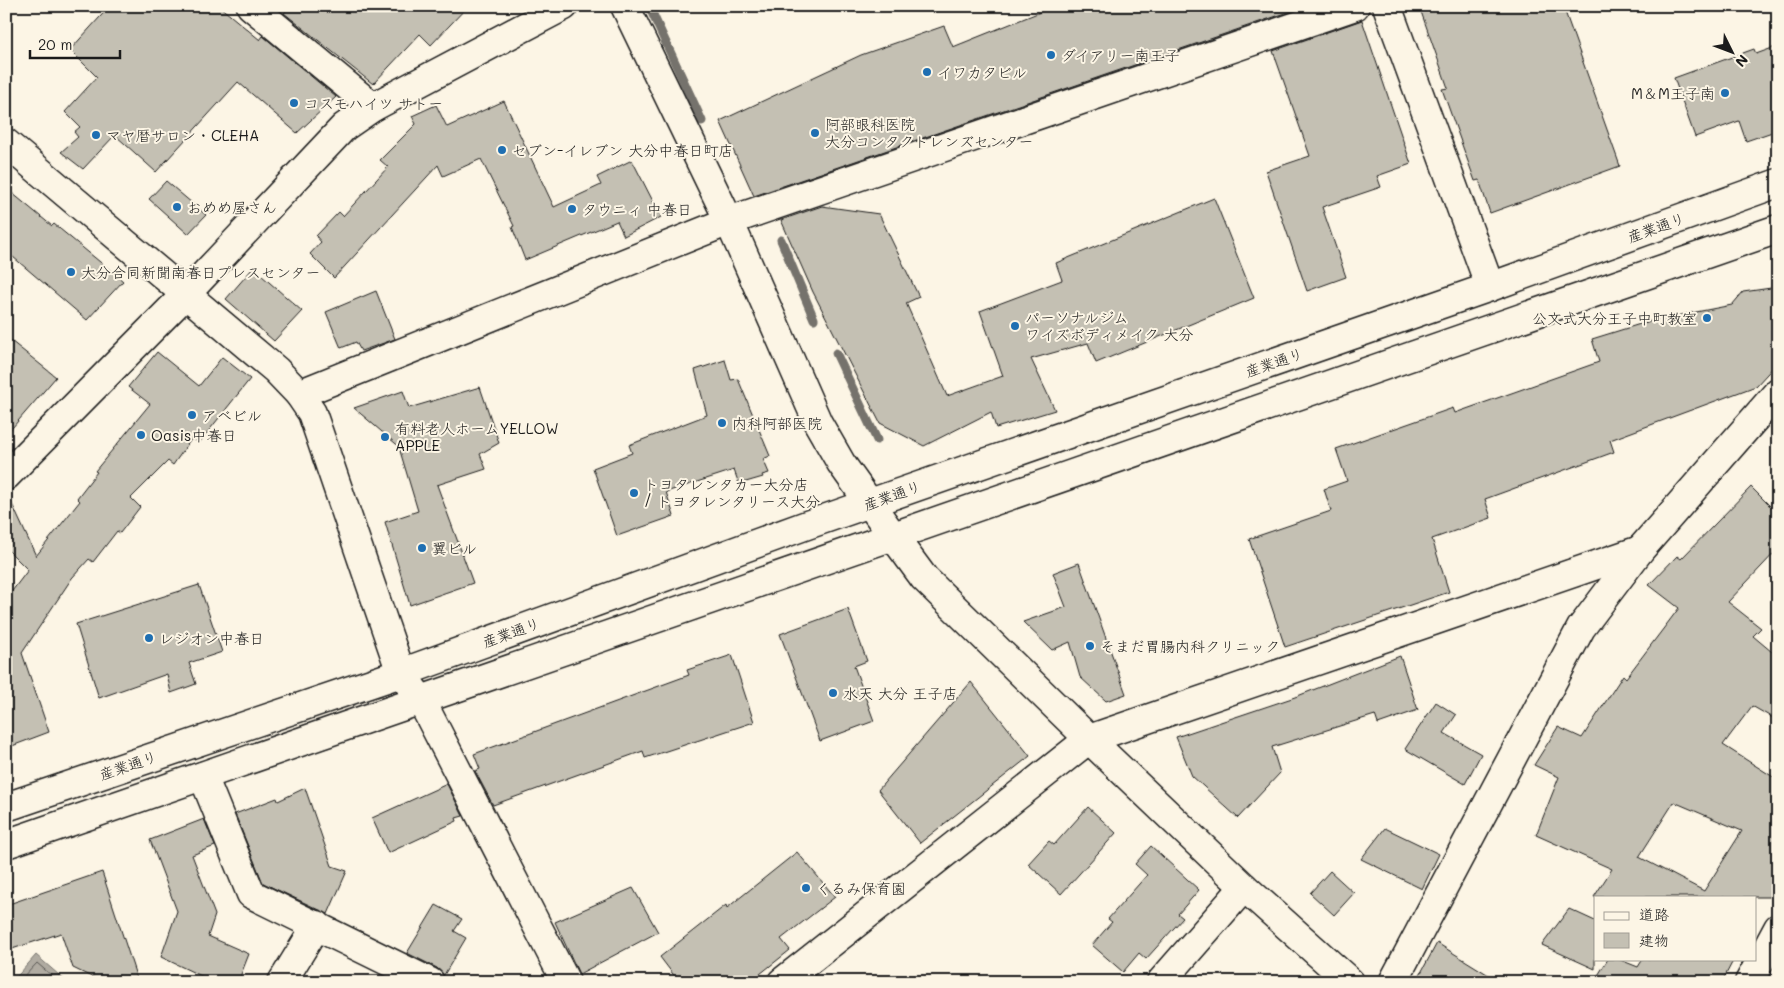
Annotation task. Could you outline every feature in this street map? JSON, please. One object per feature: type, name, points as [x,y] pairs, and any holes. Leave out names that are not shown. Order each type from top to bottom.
[{"type":"main road","points":[[251,6],[373,107]]},
{"type":"main road","points":[[6,476],[187,293],[344,127],[373,107],[564,6]]},
{"type":"main road","points":[[625,6],[729,221],[818,423],[841,463],[869,504],[924,578],[1244,887],[1350,982]]},
{"type":"main road","points":[[299,394],[729,221],[1355,6]]},
{"type":"main road","points":[[1387,6],[1490,287]]},
{"type":"main road","points":[[6,143],[187,293],[276,370],[299,394],[312,413],[400,673],[421,700],[566,982]]},
{"type":"main road","name":"産業通り","points":[[6,806],[400,673],[869,504],[1490,287],[1778,184]]},
{"type":"main road","points":[[6,844],[1778,229]]},
{"type":"main road","points":[[1393,982],[1582,628],[1640,550],[1778,392]]},
{"type":"main road","points":[[782,982],[1090,739],[1640,550]]},
{"type":"main road","points":[[203,776],[251,894],[430,982]]},
{"type":"main road","points":[[1161,982],[1244,887]]},
{"type":"main road","points":[[282,982],[317,925]]},
{"type":"main road","points":[[1749,982],[1778,928]]},
{"type":"water","points":[[36,955],[67,982],[12,982]]},
{"type":"building","points":[[110,6],[219,6],[260,40],[263,36],[336,97],[297,133],[238,82],[156,172],[115,135],[83,169],[61,152],[78,137],[74,132],[80,127],[65,112],[97,77],[70,50]]},
{"type":"building","points":[[290,6],[468,6],[431,45],[420,34],[373,84],[284,13]]},
{"type":"building","points":[[1055,6],[1306,6],[754,196],[720,121],[861,55],[944,26],[953,47]]},
{"type":"building","points":[[1419,6],[1563,6],[1620,166],[1490,213],[1479,180],[1475,181],[1442,89],[1448,88]]},
{"type":"building","points":[[1362,20],[1411,164],[1377,176],[1381,187],[1322,207],[1346,277],[1307,291],[1266,171],[1310,156],[1273,51]]},
{"type":"building","name":"M＆M王子南","points":[[1778,46],[1778,130],[1746,141],[1739,121],[1695,137],[1674,78],[1754,49],[1756,54]]},
{"type":"building","points":[[504,101],[554,207],[601,185],[597,177],[632,160],[661,217],[624,236],[617,221],[525,260],[512,227],[514,226],[481,159],[443,176],[438,165],[334,278],[310,254],[321,242],[316,236],[339,212],[343,216],[388,167],[380,160],[416,124],[412,116],[436,105],[447,127]]},
{"type":"building","name":"おめめ屋さん","points":[[166,181],[206,215],[188,234],[149,199]]},
{"type":"building","name":"大分合同新聞南春日プレスセンター","points":[[6,188],[52,226],[54,224],[123,281],[87,320],[6,251]]},
{"type":"building","points":[[1214,198],[1254,298],[1096,363],[1088,343],[1031,359],[1055,410],[996,428],[991,412],[924,446],[880,423],[813,292],[781,220],[822,206],[879,214],[919,297],[906,303],[947,396],[1003,376],[980,311],[1062,280],[1056,263]]},
{"type":"building","points":[[253,268],[302,311],[274,341],[226,299]]},
{"type":"building","points":[[1778,287],[1778,362],[1756,386],[1610,440],[1614,452],[1485,499],[1491,518],[1432,539],[1449,592],[1285,647],[1249,539],[1331,511],[1324,489],[1347,481],[1336,449],[1453,408],[1455,413],[1599,362],[1592,339],[1650,321],[1732,305],[1743,292]]},
{"type":"building","points":[[376,291],[395,339],[361,351],[356,342],[341,348],[326,312]]},
{"type":"building","points":[[6,337],[56,377],[6,435]]},
{"type":"building","points":[[157,352],[199,386],[222,357],[250,379],[199,443],[192,438],[173,465],[168,461],[131,498],[140,507],[120,533],[117,531],[93,562],[89,559],[72,578],[22,653],[49,732],[12,746],[6,728],[6,599],[28,570],[6,548],[6,491],[36,556],[80,501],[77,498],[97,472],[95,471],[150,404],[128,387]]},
{"type":"building","points":[[725,360],[731,380],[738,379],[770,456],[763,459],[769,473],[762,475],[763,477],[739,484],[734,470],[666,492],[674,516],[617,536],[593,468],[632,453],[629,445],[707,415],[695,370]]},
{"type":"building","points":[[480,387],[499,443],[480,454],[486,469],[437,485],[473,583],[410,605],[385,522],[418,511],[400,451],[402,449],[354,408],[403,391],[409,408]]},
{"type":"building","points":[[1751,487],[1778,514],[1778,549],[1728,602],[1761,628],[1753,636],[1778,657],[1778,721],[1752,706],[1723,745],[1778,780],[1778,897],[1595,896],[1612,869],[1536,835],[1559,777],[1534,765],[1558,727],[1582,738],[1623,675],[1626,678],[1679,608],[1649,585],[1677,556],[1681,559]],"holes":[[[1674,802],[1742,831],[1704,891],[1639,857]]]},
{"type":"building","name":"そまだ胃腸内科クリニック","points":[[1079,563],[1126,694],[1106,701],[1080,677],[1070,642],[1052,650],[1023,622],[1066,607],[1053,573]]},
{"type":"building","name":"レジオン中春日","points":[[199,585],[222,652],[189,663],[196,684],[171,693],[167,674],[99,698],[76,624]]},
{"type":"building","name":"水天 大分 王子店","points":[[848,609],[867,661],[854,666],[874,721],[820,741],[780,634]]},
{"type":"building","points":[[732,655],[754,722],[645,758],[643,751],[493,805],[475,771],[480,769],[474,754],[689,675],[687,670]]},
{"type":"building","points":[[1400,656],[1418,710],[1378,724],[1375,715],[1272,747],[1280,773],[1238,818],[1192,776],[1176,737],[1295,697]]},
{"type":"building","points":[[971,682],[1030,756],[920,843],[878,790]]},
{"type":"building","points":[[1436,702],[1456,715],[1444,733],[1481,754],[1465,784],[1405,749]]},
{"type":"building","points":[[447,784],[463,816],[456,818],[457,821],[388,853],[372,818]]},
{"type":"building","points":[[305,788],[332,866],[347,871],[328,914],[263,883],[235,814],[277,798],[278,801]]},
{"type":"building","points":[[1088,807],[1116,833],[1061,894],[1028,864],[1049,841],[1054,845]]},
{"type":"building","points":[[204,819],[215,846],[192,855],[215,915],[208,936],[249,954],[238,982],[214,982],[161,957],[177,911],[150,840]]},
{"type":"building","points":[[1385,828],[1439,854],[1422,889],[1361,859]]},
{"type":"building","points":[[1151,846],[1199,890],[1178,914],[1183,918],[1146,959],[1139,953],[1123,972],[1092,945],[1112,922],[1108,919],[1147,875],[1135,864]]},
{"type":"building","points":[[797,852],[835,897],[781,939],[790,950],[750,982],[679,982],[660,957],[726,905],[727,908]]},
{"type":"building","points":[[1330,871],[1354,893],[1334,915],[1310,893]]},
{"type":"building","points":[[102,872],[138,982],[102,982],[73,968],[61,933],[6,951],[6,905]]},
{"type":"building","points":[[633,888],[658,932],[579,974],[555,922]]},
{"type":"building","points":[[436,905],[462,919],[454,931],[466,938],[444,975],[437,968],[407,953]]},
{"type":"building","points":[[1569,909],[1594,921],[1595,969],[1542,945]]},
{"type":"building","points":[[1437,943],[1500,982],[1416,982]]},
{"type":"building","points":[[1607,960],[1620,960],[1638,967],[1642,960],[1733,960],[1722,982],[1594,982]]},
{"type":"waterway","points":[[649,6],[702,121]]},
{"type":"waterway","points":[[781,240],[814,319]]},
{"type":"waterway","points":[[836,353],[877,440]]},
{"type":"place","name":"ダイアリー南王子","points":[[1051,55]]},
{"type":"place","name":"イワカタビル","points":[[927,72]]},
{"type":"place","name":"M＆M王子南","points":[[1725,93]]},
{"type":"place","name":"コスモハイツ サトー","points":[[294,103]]},
{"type":"place","name":"阿部眼科医院 大分コンタクトレンズセンター","points":[[815,133]]},
{"type":"place","name":"マヤ暦サロン・CLEHA","points":[[96,135]]},
{"type":"place","name":"セブン-イレブン 大分中春日町店","points":[[502,150]]},
{"type":"place","name":"おめめ屋さん","points":[[177,207]]},
{"type":"place","name":"タウニィ 中春日","points":[[572,209]]},
{"type":"place","name":"大分合同新聞南春日プレスセンター","points":[[71,272]]},
{"type":"place","name":"公文式大分王子中町教室","points":[[1707,318]]},
{"type":"place","name":"パーソナルジム ワイズボディメイク 大分","points":[[1015,326]]},
{"type":"place","name":"アベビル","points":[[192,415]]},
{"type":"place","name":"内科阿部医院","points":[[722,423]]},
{"type":"place","name":"Oasis中春日","points":[[141,435]]},
{"type":"place","name":"有料老人ホームYELLOW APPLE","points":[[385,437]]},
{"type":"place","name":"トヨタレンタカー大分店 / トヨタレンタリース大分","points":[[634,493]]},
{"type":"place","name":"翼ビル","points":[[422,548]]},
{"type":"place","name":"レジオン中春日","points":[[149,638]]},
{"type":"place","name":"そまだ胃腸内科クリニック","points":[[1090,646]]},
{"type":"place","name":"水天 大分 王子店","points":[[833,693]]},
{"type":"place","name":"くるみ保育園","points":[[806,888]]}]
